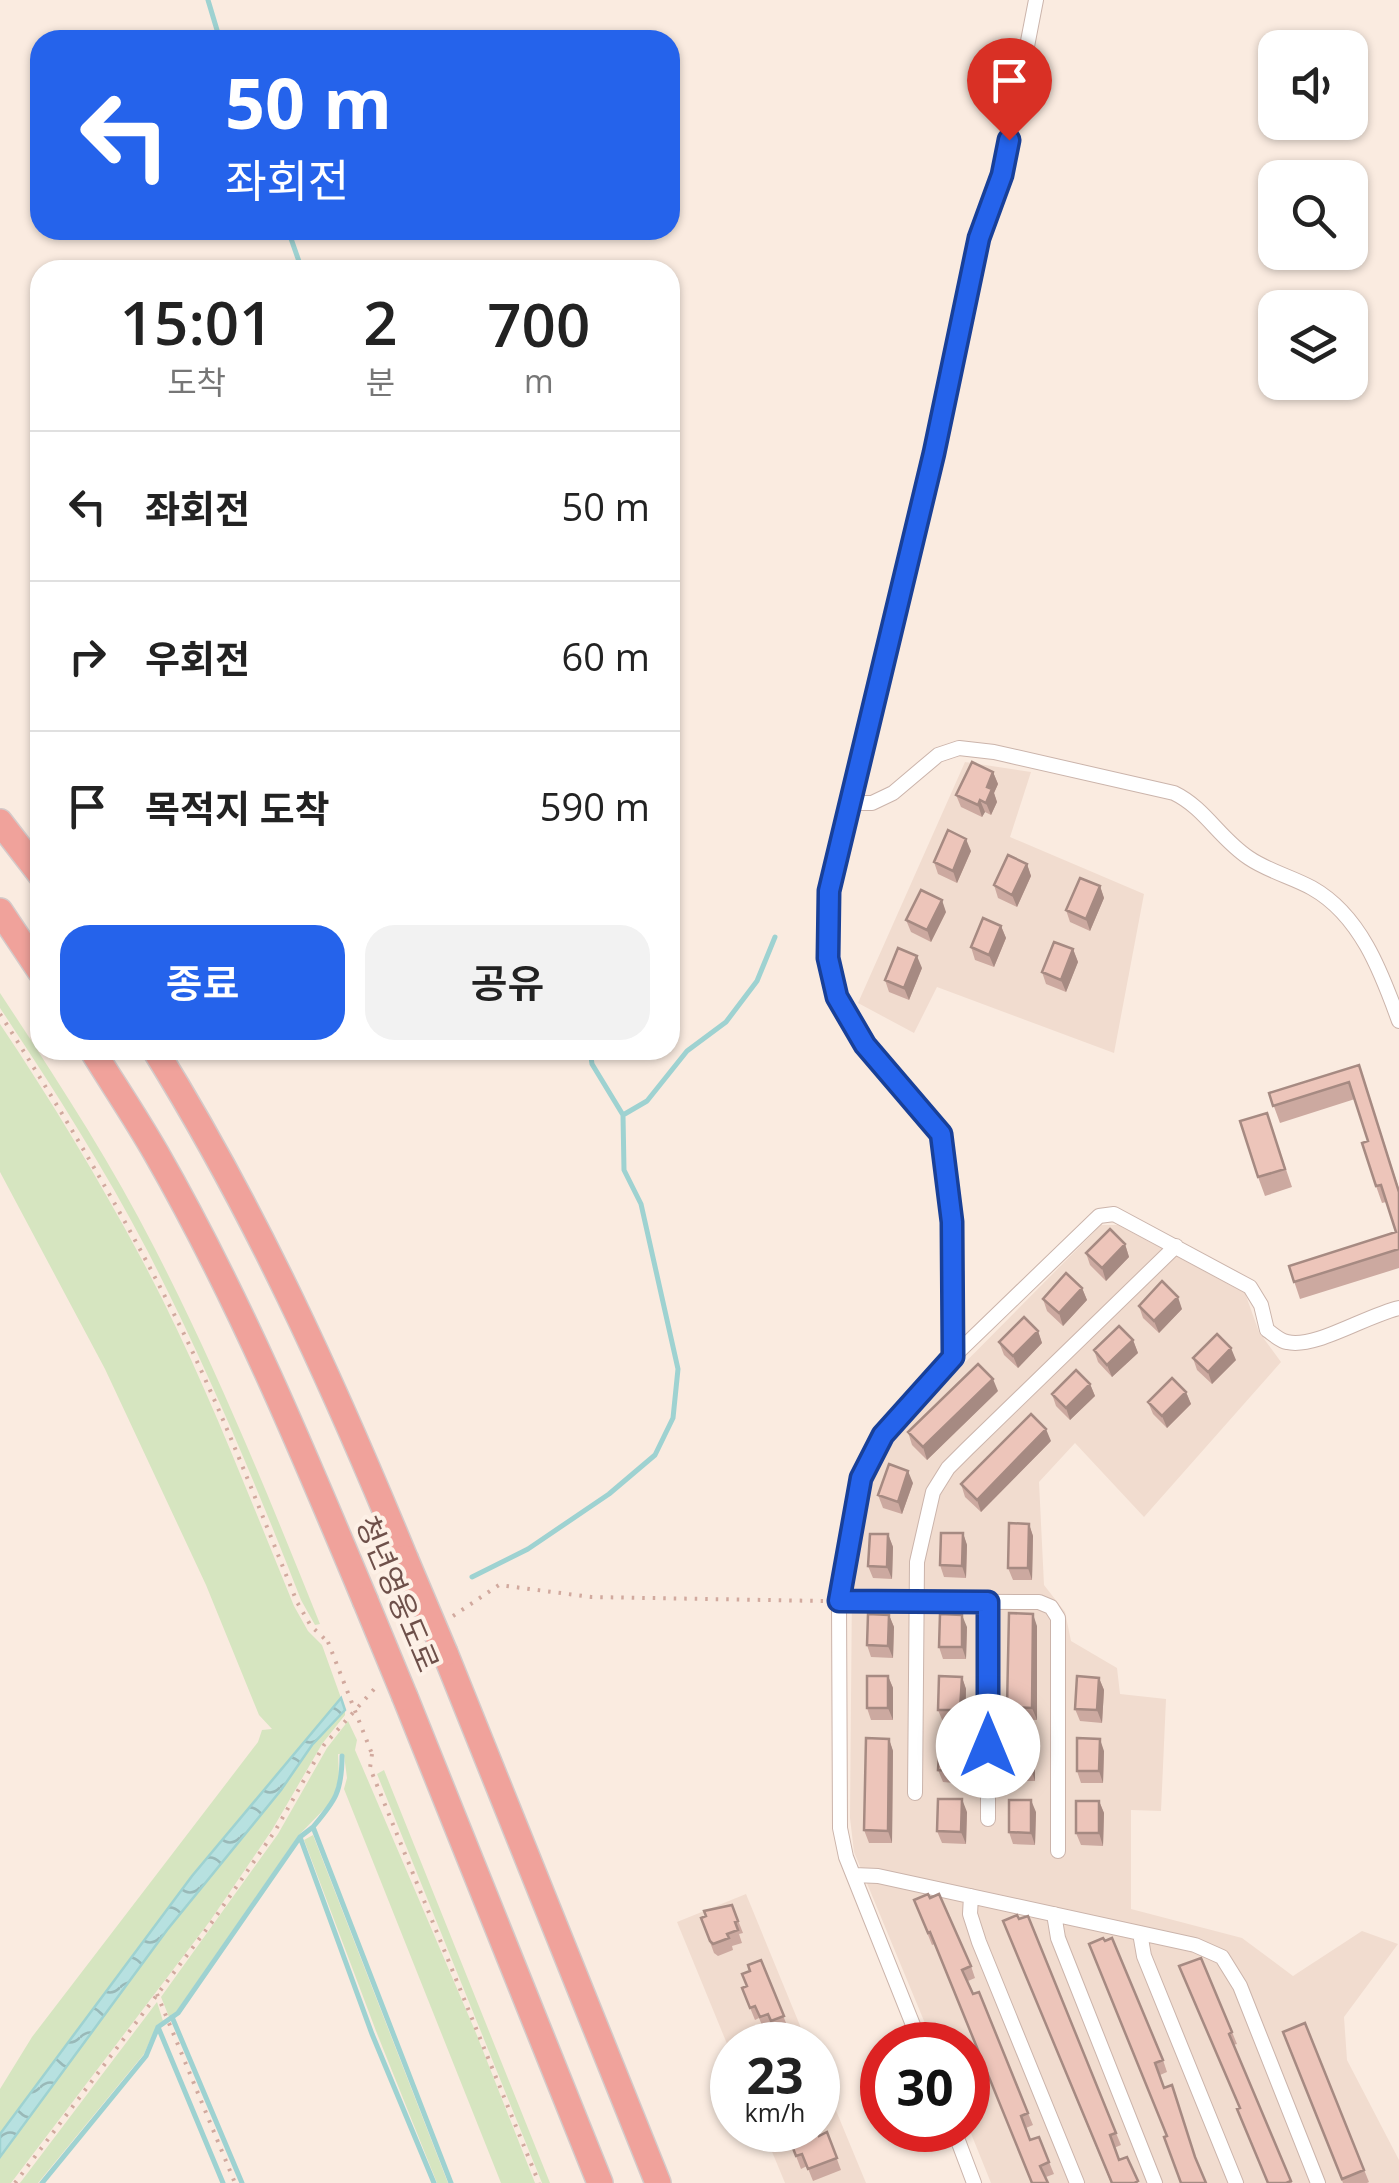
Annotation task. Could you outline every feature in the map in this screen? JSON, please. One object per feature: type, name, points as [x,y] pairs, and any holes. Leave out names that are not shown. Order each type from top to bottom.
[{"type":"highway","points":[[0,822],[30,861]]},
{"type":"highway","points":[[0,911],[30,955]]},
{"type":"highway","name":"청년영웅도로","points":[[98,1060],[156,1153],[222,1278],[284,1412],[405,1697],[600,2183]]},
{"type":"highway","name":"청년영웅도로","points":[[161,1060],[203,1126],[270,1255],[333,1390],[445,1653],[658,2183]]},
{"type":"street","points":[[953,1357],[952,1222],[941,1134],[865,1045],[837,997],[828,958],[829,891],[934,453],[979,238],[1002,175],[1036,0]]},
{"type":"street","points":[[849,804],[872,803],[892,793],[938,756],[958,748],[994,752],[1174,793],[1194,803],[1222,838],[1252,860],[1316,890],[1340,909],[1376,960],[1399,1020]]},
{"type":"street","points":[[912,2022],[846,1857],[840,1828],[839,1601],[861,1478],[883,1435],[953,1357],[1099,1216],[1114,1214],[1250,1287],[1267,1330],[1285,1342],[1310,1343],[1358,1320],[1399,1308]]},
{"type":"street","points":[[915,1793],[915,1601],[923,1527],[932,1492],[948,1468],[1176,1246]]},
{"type":"street","points":[[839,1601],[1039,1602],[1052,1607],[1058,1618],[1058,1851]]},
{"type":"street","points":[[988,1602],[988,1819]]},
{"type":"street","points":[[854,1875],[878,1876],[1140,1933],[1222,1957],[1230,1964],[1318,2183]]},
{"type":"street","points":[[970,1896],[970,1914],[979,1942],[1077,2183]]},
{"type":"street","points":[[1054,1914],[1058,1938],[1155,2183]]},
{"type":"street","points":[[1140,1933],[1144,1956],[1236,2183]]},
{"type":"street","points":[[962,2152],[974,2183]]},
{"type":"path","points":[[0,1014],[88,1153],[160,1287],[213,1398],[298,1602],[311,1626],[328,1642],[372,1754],[370,1768],[538,2183]]},
{"type":"path","points":[[448,1620],[500,1585],[591,1596],[839,1601]]},
{"type":"path","points":[[14,2183],[158,1994],[275,1831],[324,1745],[376,1686]]},
{"type":"path","points":[[158,1994],[235,2183]]},
{"type":"shaded area","points":[[965,762],[1031,772],[1010,837],[1144,894],[1114,1053],[937,987],[914,1033],[858,1003]]},
{"type":"shaded area","points":[[1101,1225],[1118,1225],[1245,1293],[1259,1332],[1281,1362],[1144,1517],[1075,1443],[1039,1482],[1044,1585],[1065,1612],[1071,1641],[1117,1668],[1120,1694],[1166,1699],[1161,1811],[1131,1810],[1131,1909],[1242,1938],[1293,1976],[1362,1931],[1398,1944],[1344,2017],[1347,2060],[1399,2160],[1399,2183],[991,2183],[978,2152],[990,2152],[990,2022],[924,2022],[854,1852],[850,1818],[852,1586],[858,1533],[870,1479],[890,1442]]},
{"type":"shaded area","points":[[746,1894],[799,2022],[718,2022],[677,1922]]},
{"type":"shaded area","points":[[840,2120],[866,2183],[785,2183],[772,2152],[840,2152]]},
{"type":"green space","points":[[0,993],[30,1039],[30,1055],[0,1008]]},
{"type":"green space","points":[[0,1024],[91,1169],[163,1300],[222,1430],[294,1606],[308,1631],[322,1645],[341,1698],[192,1876],[0,2134],[0,2089],[32,2037],[258,1742],[262,1730],[272,1729],[259,1715],[206,1585],[105,1369],[0,1172]]},
{"type":"green space","points":[[33,1060],[44,1060],[61,1086],[154,1247],[221,1386],[320,1624],[315,1625],[301,1600],[228,1423],[147,1250]]},
{"type":"green space","points":[[345,1710],[272,1830],[210,1921],[11,2183],[0,2183],[0,2157],[167,1930],[281,1790],[312,1745]]},
{"type":"green space","points":[[348,1721],[357,1740],[355,1750],[476,2033],[535,2183],[501,2183],[344,1789],[344,1755],[338,1754],[339,1777],[333,1800],[298,1836],[169,2017],[161,1997],[278,1834],[327,1748]]},
{"type":"green space","points":[[384,1770],[550,2183],[542,2183],[377,1774]]},
{"type":"green space","points":[[313,1835],[448,2183],[437,2183],[376,2031],[304,1840]]},
{"type":"green space","points":[[157,2002],[163,2021],[157,2025],[144,2054],[38,2183],[20,2183]]},
{"type":"water","points":[[341,1698],[345,1710],[312,1745],[281,1790],[167,1930],[0,2157],[0,2134],[192,1876]]},
{"type":"building","points":[[972,762],[993,772],[986,803],[980,800],[978,805],[956,795]]},
{"type":"building","points":[[948,830],[966,839],[953,871],[934,862]]},
{"type":"building","points":[[1008,855],[1027,864],[1012,895],[994,885]]},
{"type":"building","points":[[1080,878],[1100,886],[1086,919],[1066,910]]},
{"type":"building","points":[[921,890],[942,900],[927,930],[906,920]]},
{"type":"building","points":[[983,918],[1001,926],[989,955],[971,947]]},
{"type":"building","points":[[1054,942],[1073,949],[1061,980],[1042,972]]},
{"type":"building","points":[[898,948],[917,956],[904,988],[885,980]]},
{"type":"building","points":[[1359,1065],[1399,1192],[1399,1249],[1294,1282],[1289,1266],[1396,1232],[1362,1143],[1368,1141],[1349,1082],[1273,1106],[1269,1093]]},
{"type":"building","points":[[1267,1113],[1285,1169],[1258,1177],[1240,1121]]},
{"type":"building","points":[[1110,1229],[1125,1244],[1102,1268],[1086,1253]]},
{"type":"building","points":[[1066,1273],[1082,1288],[1059,1313],[1043,1299]]},
{"type":"building","points":[[1162,1281],[1178,1297],[1154,1321],[1139,1306]]},
{"type":"building","points":[[1024,1317],[1038,1331],[1013,1356],[999,1342]]},
{"type":"building","points":[[1119,1326],[1133,1340],[1107,1365],[1094,1350]]},
{"type":"building","points":[[1217,1334],[1231,1348],[1208,1372],[1193,1358]]},
{"type":"building","points":[[978,1364],[993,1379],[923,1447],[908,1432]]},
{"type":"building","points":[[1076,1370],[1090,1384],[1066,1408],[1052,1394]]},
{"type":"building","points":[[1172,1378],[1186,1392],[1162,1416],[1148,1402]]},
{"type":"building","points":[[1031,1414],[1046,1429],[977,1500],[961,1484]]},
{"type":"building","points":[[889,1464],[908,1471],[898,1502],[878,1495]]},
{"type":"building","points":[[1009,1523],[1029,1524],[1028,1568],[1008,1568]]},
{"type":"building","points":[[941,1533],[963,1533],[962,1566],[940,1565]]},
{"type":"building","points":[[870,1534],[888,1534],[887,1567],[868,1566]]},
{"type":"building","points":[[1009,1613],[1033,1614],[1032,1708],[1007,1707]]},
{"type":"building","points":[[868,1614],[889,1615],[888,1646],[867,1645]]},
{"type":"building","points":[[940,1614],[962,1615],[962,1647],[939,1647]]},
{"type":"building","points":[[867,1676],[888,1676],[888,1708],[867,1708]]},
{"type":"building","points":[[939,1676],[962,1677],[960,1710],[938,1710]]},
{"type":"building","points":[[1077,1676],[1099,1678],[1097,1710],[1075,1709]]},
{"type":"building","points":[[940,1737],[962,1739],[960,1772],[938,1770]]},
{"type":"building","points":[[866,1738],[889,1739],[888,1831],[864,1830]]},
{"type":"building","points":[[1011,1738],[1031,1738],[1031,1769],[1010,1769]]},
{"type":"building","points":[[1077,1738],[1100,1739],[1099,1771],[1077,1771]]},
{"type":"building","points":[[938,1799],[962,1799],[961,1832],[937,1831]]},
{"type":"building","points":[[1009,1800],[1031,1800],[1031,1833],[1009,1832]]},
{"type":"building","points":[[1076,1801],[1099,1801],[1099,1833],[1076,1833]]},
{"type":"building","points":[[939,1894],[971,1966],[962,1970],[973,1994],[979,1992],[1028,2113],[1021,2116],[1030,2140],[1039,2137],[1049,2162],[1040,2166],[1048,2183],[1032,2183],[990,2080],[990,2022],[967,2022],[914,1900]]},
{"type":"building","points":[[732,1905],[738,1930],[713,1944],[701,1918],[706,1916],[704,1911]]},
{"type":"building","points":[[1017,1915],[1019,1919],[1028,1916],[1116,2133],[1110,2135],[1119,2160],[1127,2157],[1138,2181],[1134,2183],[1112,2183],[1003,1921]]},
{"type":"building","points":[[1112,1938],[1163,2060],[1155,2063],[1164,2088],[1172,2085],[1206,2183],[1181,2183],[1164,2137],[1167,2136],[1089,1944]]},
{"type":"building","points":[[1201,1958],[1291,2181],[1286,2183],[1268,2183],[1179,1966]]},
{"type":"building","points":[[761,1960],[784,2016],[771,2021],[768,2014],[760,2017],[755,2006],[750,2008],[742,1988],[747,1986],[742,1974],[750,1971],[748,1965]]},
{"type":"building","points":[[1305,2023],[1364,2170],[1342,2179],[1283,2032]]},
{"type":"building","points":[[794,2152],[835,2152],[837,2158],[808,2169],[802,2154],[796,2156]]},
{"type":"waterway","points":[[208,0],[217,30]]},
{"type":"waterway","points":[[292,240],[298,260]]},
{"type":"waterway","points":[[680,1060],[726,1022],[757,981],[775,937]]},
{"type":"waterway","points":[[472,1577],[528,1549],[609,1494],[655,1455],[673,1418],[678,1369],[641,1204],[624,1170],[623,1115],[591,1060]]},
{"type":"waterway","points":[[623,1115],[647,1101],[680,1060]]},
{"type":"waterway","points":[[342,1756],[336,1795],[313,1827],[451,2183]]},
{"type":"waterway","points":[[42,2183],[146,2056],[158,2027],[178,2013],[300,1837],[313,1827]]},
{"type":"waterway","points":[[300,1837],[372,2034],[434,2183]]},
{"type":"waterway","points":[[172,2017],[242,2183]]},
{"type":"waterway","points":[[158,2027],[223,2183]]},
{"type":"route","points":[[988,1746],[988,1602],[839,1601],[861,1478],[883,1435],[953,1357],[952,1222],[941,1134],[865,1045],[837,997],[828,958],[828,924],[829,891],[934,453],[979,238],[1002,175],[1009,140]]}]
